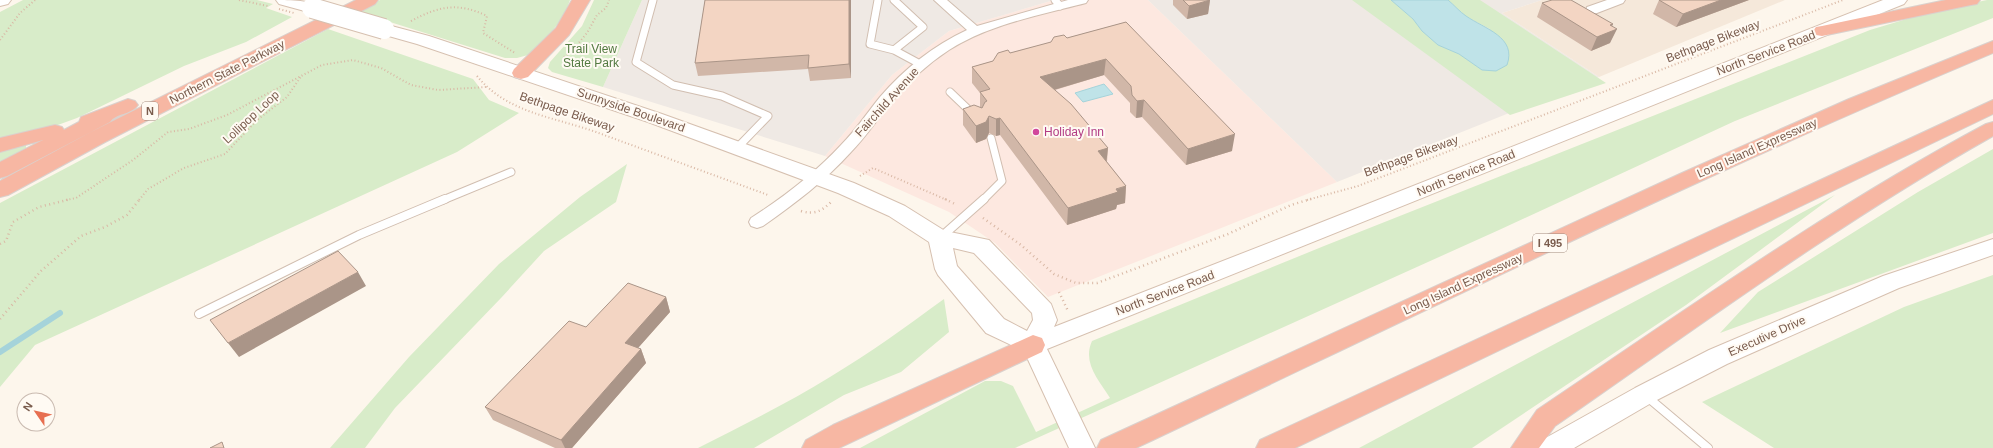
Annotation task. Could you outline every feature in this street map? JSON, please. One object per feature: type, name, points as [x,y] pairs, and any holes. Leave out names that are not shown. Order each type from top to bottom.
[{"type":"highway","name":"Northern State Parkway","points":[[0,171],[343,0]]},
{"type":"highway","name":"Northern State Parkway","points":[[0,190],[98,137],[369,0]]},
{"type":"highway","points":[[521,73],[563,31],[581,0]]},
{"type":"highway","points":[[1822,31],[1971,0]]},
{"type":"highway","name":"Long Island Expressway","points":[[1110,448],[1689,178],[1856,103],[1993,46]]},
{"type":"highway","points":[[0,145],[68,128],[128,106]]},
{"type":"highway","points":[[1269,448],[1993,106]]},
{"type":"highway","points":[[1524,448],[1546,418],[1804,241],[1922,167],[1993,128]]},
{"type":"highway","points":[[815,448],[1033,345]]},
{"type":"main road","name":"North Service Road","points":[[1033,345],[1898,0]]},
{"type":"main road","name":"Sunnyside Boulevard","points":[[282,5],[312,8],[384,29],[521,73],[738,147],[817,176],[897,211],[939,238],[981,246],[1043,310],[1045,320],[1033,345]]},
{"type":"main road","points":[[939,238],[946,268],[995,326],[1033,345],[1082,448]]},
{"type":"main road","name":"Executive Drive","points":[[1551,448],[1644,395],[1718,357],[1891,282],[1993,247]]},
{"type":"street","points":[[940,0],[975,30]]},
{"type":"street","name":"Fairchild Avenue","points":[[757,222],[786,203],[817,176],[846,148],[897,86],[920,64],[946,46],[975,30],[1058,3],[1082,0]]},
{"type":"street","points":[[1592,10],[1620,0]]},
{"type":"lane","points":[[653,0],[636,62],[673,85],[722,96],[768,116],[738,147]]},
{"type":"lane","points":[[878,0],[870,44],[894,50],[920,64]]},
{"type":"lane","points":[[894,0],[923,28],[894,50]]},
{"type":"lane","points":[[950,92],[980,120]]},
{"type":"lane","points":[[939,238],[970,212],[1002,181],[991,138]]},
{"type":"lane","points":[[199,314],[359,235],[510,172]]},
{"type":"lane","points":[[1644,395],[1708,448]]},
{"type":"path","points":[[0,40],[13,20],[26,5],[35,0]]},
{"type":"path","points":[[239,0],[282,5]]},
{"type":"path","name":"Bethpage Bikeway","points":[[995,225],[1054,274],[1076,283],[1097,283],[1228,234],[1291,205],[1379,178],[1618,88],[1843,0]]},
{"type":"path","points":[[408,23],[447,5],[467,7],[487,16],[483,34],[507,46],[516,54]]},
{"type":"path","name":"Lollipop Loop","points":[[0,244],[6,241],[13,222],[39,207],[76,198],[133,160],[168,132],[189,129],[228,115],[322,65],[353,60],[381,68],[411,85],[438,90],[487,86]]},
{"type":"path","name":"Lollipop Loop","points":[[0,319],[41,270],[81,236],[105,227],[127,215],[148,189],[184,168],[225,154],[257,120],[287,97],[302,75]]},
{"type":"path","name":"Bethpage Bikeway","points":[[476,75],[502,98],[552,119],[580,126],[762,192]]},
{"type":"path","points":[[866,170],[873,168],[952,202]]},
{"type":"path","points":[[800,210],[812,214],[828,205]]},
{"type":"shaded area","points":[[642,0],[1054,0],[949,31],[892,75],[825,156],[603,87]]},
{"type":"shaded area","points":[[1054,0],[1148,0],[1337,182],[1048,297],[995,243],[949,212],[825,156],[892,75],[949,31]]},
{"type":"shaded area","points":[[1148,0],[1542,0],[1502,13],[1599,77],[1337,182]]},
{"type":"shaded area","points":[[1542,0],[1785,0],[1599,77],[1502,13]]},
{"type":"green space","points":[[23,0],[257,0],[273,4],[266,8],[292,17],[246,42],[184,66],[77,118],[33,134],[0,140],[0,12]]},
{"type":"green space","points":[[380,0],[570,0],[564,16],[541,45],[528,55],[517,58],[505,58],[358,12]]},
{"type":"green space","name":"Trail View State Park","points":[[594,0],[642,0],[603,87],[552,72],[548,68],[550,62],[582,26]]},
{"type":"green space","points":[[1352,0],[1391,0],[1413,19],[1422,31],[1438,45],[1459,54],[1482,70],[1490,29],[1465,16],[1448,0],[1480,0],[1606,83],[1510,115]]},
{"type":"green space","points":[[1993,0],[1993,18],[1735,121],[1499,230],[1015,448],[860,448],[985,381],[1001,381],[1013,386],[1036,432],[1110,398],[1090,364],[1089,349],[1092,341],[1324,246],[1870,30],[1930,12]]},
{"type":"green space","points":[[328,29],[473,79],[489,100],[519,113],[457,152],[35,345],[0,387],[0,203]]},
{"type":"green space","points":[[26,143],[26,148],[0,162],[0,148]]},
{"type":"green space","points":[[1993,149],[1993,233],[1720,333],[1758,292],[1918,192]]},
{"type":"green space","points":[[627,164],[616,202],[544,251],[395,408],[365,448],[330,448],[409,357],[499,264],[580,197]]},
{"type":"green space","points":[[1835,195],[1686,305],[1472,448],[1359,448]]},
{"type":"green space","points":[[1993,275],[1993,448],[1774,448],[1702,402],[1904,307]]},
{"type":"green space","points":[[944,299],[949,332],[901,372],[844,395],[754,448],[698,448],[814,387],[874,349]]},
{"type":"water","points":[[1391,0],[1448,0],[1464,14],[1490,30],[1503,41],[1507,47],[1509,55],[1507,65],[1496,71],[1482,70],[1459,54],[1438,45],[1422,31],[1413,19]]},
{"type":"water","points":[[1104,84],[1113,94],[1083,102],[1075,93]]},
{"type":"building","points":[[705,0],[849,0],[849,64],[808,68],[809,55],[695,63]]},
{"type":"building","points":[[1183,0],[1210,0],[1189,6]]},
{"type":"building","points":[[1552,0],[1571,0],[1613,24],[1610,25],[1617,29],[1597,37],[1542,3]]},
{"type":"building","points":[[1659,0],[1721,0],[1683,14]]},
{"type":"building","name":"Holiday Inn","points":[[1126,22],[1235,134],[1188,149],[1144,100],[1137,101],[1132,95],[1131,86],[1106,59],[1040,77],[1071,104],[1108,148],[1098,151],[1126,186],[1116,189],[1118,192],[1068,208],[1000,118],[996,119],[989,116],[986,122],[976,126],[963,109],[974,105],[982,108],[987,101],[980,92],[990,89],[972,67],[993,61],[998,53],[1008,50],[1010,53],[1051,42],[1054,37],[1064,35],[1067,38]]},
{"type":"building","points":[[338,251],[358,272],[228,343],[210,320]]},
{"type":"building","points":[[628,283],[666,297],[625,343],[641,349],[561,440],[485,407],[569,321],[586,327]]},
{"type":"building","points":[[222,442],[224,448],[210,448]]},
{"type":"waterway","points":[[0,352],[60,313]]},
{"type":"place","name":"Holiday Inn","points":[[1036,132]]}]
